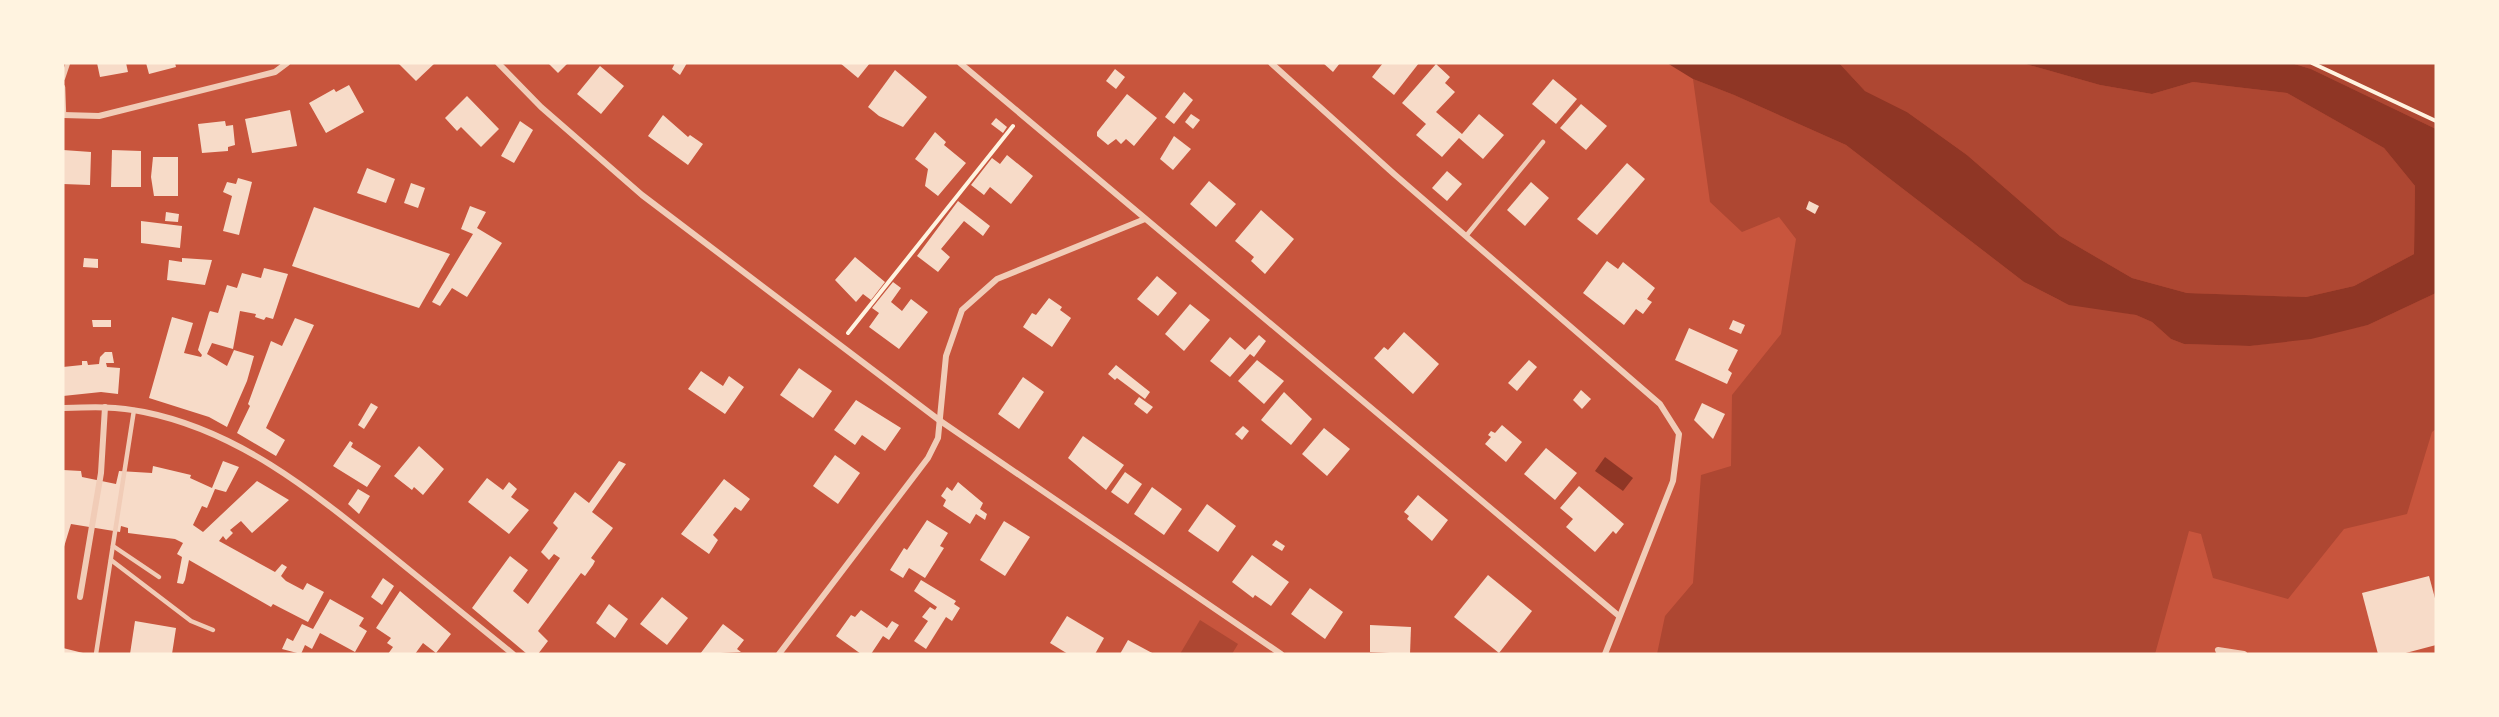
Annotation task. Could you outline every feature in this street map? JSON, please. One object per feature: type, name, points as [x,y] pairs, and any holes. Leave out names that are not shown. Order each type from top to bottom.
[{"type":"street","points":[[64,115],[99,116],[275,72],[287,63]]},
{"type":"street","points":[[498,63],[541,107],[642,195],[939,420],[1281,654]]},
{"type":"street","points":[[960,63],[1619,616]]},
{"type":"street","points":[[1271,63],[1660,404],[1679,434],[1673,482],[1605,654]]},
{"type":"street","points":[[779,654],[928,458],[938,438],[946,356],[962,310],[997,279],[1145,219]]},
{"type":"street","points":[[63,408],[105,407],[134,410],[191,425],[250,450],[327,502],[513,654]]},
{"type":"street","points":[[80,597],[101,473],[105,407]]},
{"type":"street","points":[[2220,654],[2218,650],[2244,654]]},
{"type":"lane","points":[[63,78],[68,63]]},
{"type":"lane","points":[[63,87],[64,115]]},
{"type":"lane","points":[[1466,236],[1543,142]]},
{"type":"lane","points":[[96,654],[134,410]]},
{"type":"lane","points":[[113,546],[159,577]]},
{"type":"lane","points":[[111,560],[190,621],[213,630]]},
{"type":"path","points":[[2312,63],[2436,121]]},
{"type":"path","points":[[840,343],[1002,139]]},
{"type":"shaded area","points":[[1667,63],[1839,63],[1865,91],[1907,112],[1967,155],[2060,236],[2132,278],[2187,293],[2306,297],[2354,286],[2414,254],[2415,186],[2384,148],[2287,93],[2193,82],[2152,94],[2100,85],[2022,63],[2291,63],[2311,69],[2436,129],[2436,293],[2368,325],[2311,339],[2250,346],[2184,344],[2171,339],[2152,322],[2136,315],[2069,305],[2024,282],[1846,145],[1693,79]]},
{"type":"shaded area","points":[[1839,63],[2022,63],[2100,85],[2152,94],[2193,82],[2287,93],[2384,148],[2415,186],[2414,254],[2354,286],[2306,297],[2187,293],[2132,278],[2060,236],[1967,155],[1907,112],[1865,91]]},
{"type":"shaded area","points":[[2291,63],[2436,63],[2436,129],[2311,69]]},
{"type":"shaded area","points":[[1693,79],[1846,145],[2024,282],[2061,301],[2136,315],[2152,322],[2171,339],[2184,344],[2250,346],[2295,340],[2368,325],[2436,293],[2436,429],[2432,432],[2407,514],[2344,529],[2288,599],[2213,578],[2201,534],[2189,531],[2155,654],[1657,654],[1665,616],[1693,583],[1701,475],[1731,466],[1732,395],[1781,334],[1796,239],[1779,217],[1742,232],[1710,202]]},
{"type":"shaded area","points":[[1605,457],[1633,478],[1623,491],[1595,471]]},
{"type":"shaded area","points":[[1200,620],[1238,644],[1232,654],[1180,654]]},
{"type":"building","points":[[97,63],[126,63],[128,72],[100,77]]},
{"type":"building","points":[[146,63],[175,63],[176,67],[149,74]]},
{"type":"building","points":[[398,63],[435,63],[416,81]]},
{"type":"building","points":[[548,63],[568,63],[558,73]]},
{"type":"building","points":[[675,63],[687,63],[680,75],[672,69]]},
{"type":"building","points":[[840,63],[870,63],[858,78]]},
{"type":"building","points":[[1323,63],[1340,63],[1333,72]]},
{"type":"building","points":[[1383,63],[1419,63],[1394,95],[1372,77]]},
{"type":"building","points":[[1436,64],[1450,77],[1445,83],[1455,92],[1436,112],[1462,134],[1479,114],[1504,135],[1483,159],[1459,138],[1442,157],[1416,135],[1426,124],[1402,103]]},
{"type":"building","points":[[600,66],[624,86],[601,114],[577,94]]},
{"type":"building","points":[[1115,69],[1125,77],[1116,89],[1106,81]]},
{"type":"building","points":[[895,70],[927,97],[903,127],[879,116],[868,107]]},
{"type":"building","points":[[1553,79],[1577,99],[1556,124],[1532,104]]},
{"type":"building","points":[[349,85],[364,112],[326,133],[309,103],[334,89],[336,92]]},
{"type":"building","points":[[1184,92],[1193,100],[1174,124],[1165,117]]},
{"type":"building","points":[[1127,94],[1157,118],[1134,146],[1126,139],[1121,144],[1116,139],[1108,145],[1097,136],[1097,132]]},
{"type":"building","points":[[467,96],[499,129],[481,147],[461,127],[457,131],[445,118]]},
{"type":"building","points":[[1581,104],[1607,126],[1586,150],[1560,128]]},
{"type":"building","points":[[290,110],[297,146],[252,153],[245,119]]},
{"type":"building","points":[[1191,114],[1200,120],[1193,129],[1185,122]]},
{"type":"building","points":[[663,115],[688,137],[690,135],[703,144],[688,165],[648,136]]},
{"type":"building","points":[[996,118],[1007,127],[1003,133],[991,124]]},
{"type":"building","points":[[225,121],[226,126],[233,125],[235,145],[228,147],[228,151],[202,153],[198,124]]},
{"type":"building","points":[[520,121],[533,130],[514,163],[501,156]]},
{"type":"building","points":[[935,132],[946,142],[944,145],[966,163],[938,196],[925,186],[928,169],[915,159]]},
{"type":"building","points":[[1174,136],[1191,149],[1173,170],[1160,159]]},
{"type":"building","points":[[63,150],[91,152],[90,185],[63,184]]},
{"type":"building","points":[[112,150],[141,151],[141,187],[111,187]]},
{"type":"building","points":[[1007,155],[1033,176],[1011,204],[990,187],[984,195],[971,185],[992,158],[1000,164]]},
{"type":"building","points":[[153,157],[178,157],[178,196],[154,196],[151,177]]},
{"type":"building","points":[[1627,163],[1645,179],[1597,235],[1577,219]]},
{"type":"building","points":[[367,168],[395,179],[386,203],[357,193]]},
{"type":"building","points":[[1447,171],[1462,184],[1447,201],[1432,188]]},
{"type":"building","points":[[238,178],[252,182],[239,235],[223,231],[232,196],[223,192],[227,182],[236,184]]},
{"type":"building","points":[[1209,181],[1236,204],[1216,227],[1190,204]]},
{"type":"building","points":[[1531,182],[1549,198],[1525,226],[1507,210]]},
{"type":"building","points":[[411,183],[425,188],[418,208],[404,203]]},
{"type":"building","points":[[958,201],[990,226],[983,236],[964,221],[941,249],[950,257],[938,272],[917,256]]},
{"type":"building","points":[[1809,201],[1819,206],[1815,214],[1806,209]]},
{"type":"building","points":[[470,206],[486,212],[477,228],[502,243],[467,297],[452,288],[440,306],[432,302],[473,234],[461,229]]},
{"type":"building","points":[[314,207],[450,254],[419,308],[292,266]]},
{"type":"building","points":[[1261,210],[1294,239],[1265,274],[1251,261],[1254,257],[1235,241]]},
{"type":"building","points":[[166,212],[179,214],[178,222],[165,221]]},
{"type":"building","points":[[141,221],[182,226],[180,248],[141,243]]},
{"type":"building","points":[[855,257],[885,282],[871,300],[863,294],[856,302],[835,280]]},
{"type":"building","points":[[84,258],[98,259],[98,268],[83,267]]},
{"type":"building","points":[[182,258],[212,260],[205,285],[167,280],[169,260],[182,262]]},
{"type":"building","points":[[1607,261],[1618,269],[1623,262],[1655,288],[1647,299],[1652,302],[1643,314],[1636,309],[1624,325],[1583,293]]},
{"type":"building","points":[[264,268],[288,274],[273,319],[266,317],[264,320],[255,317],[256,314],[240,311],[233,349],[212,343],[207,354],[227,366],[234,350],[254,356],[247,381],[227,427],[209,417],[149,398],[172,317],[193,323],[184,353],[201,357],[198,350],[209,313],[210,311],[218,313],[227,285],[237,288],[242,273],[261,278]]},
{"type":"building","points":[[1157,276],[1177,293],[1158,316],[1137,299]]},
{"type":"building","points":[[893,282],[901,288],[891,302],[902,311],[911,299],[928,312],[899,349],[869,327],[879,313],[872,308]]},
{"type":"building","points":[[1049,298],[1062,307],[1060,310],[1071,318],[1052,347],[1023,327],[1032,313],[1036,315]]},
{"type":"building","points":[[1190,304],[1210,320],[1184,351],[1165,334]]},
{"type":"building","points":[[295,318],[314,325],[266,428],[285,440],[276,456],[237,433],[250,406],[248,404],[271,341],[282,346]]},
{"type":"building","points":[[92,320],[111,320],[111,327],[93,327]]},
{"type":"building","points":[[1733,320],[1745,325],[1741,334],[1729,329]]},
{"type":"building","points":[[1689,328],[1738,350],[1728,370],[1732,373],[1727,384],[1675,360]]},
{"type":"building","points":[[1404,332],[1439,364],[1413,394],[1374,358],[1384,347],[1388,350]]},
{"type":"building","points":[[1259,335],[1266,341],[1254,357],[1250,354],[1230,377],[1210,361],[1230,337],[1245,350]]},
{"type":"building","points":[[105,352],[112,352],[114,363],[106,363],[107,367],[120,368],[118,394],[101,392],[63,396],[63,367],[82,365],[82,361],[87,361],[88,365],[99,364],[100,357]]},
{"type":"building","points":[[1257,360],[1284,381],[1264,404],[1238,381]]},
{"type":"building","points":[[1529,360],[1537,367],[1517,391],[1508,383]]},
{"type":"building","points":[[1116,365],[1150,392],[1145,399],[1108,374]]},
{"type":"building","points":[[799,368],[832,391],[813,418],[780,395]]},
{"type":"building","points":[[701,371],[723,386],[729,376],[744,387],[725,414],[688,389]]},
{"type":"building","points":[[1023,377],[1044,392],[1019,429],[998,414]]},
{"type":"building","points":[[1581,390],[1591,399],[1582,409],[1573,400]]},
{"type":"building","points":[[1284,392],[1312,419],[1291,445],[1261,420]]},
{"type":"building","points":[[1139,397],[1153,407],[1147,414],[1134,404]]},
{"type":"building","points":[[856,400],[901,428],[885,451],[862,435],[855,445],[834,430]]},
{"type":"building","points":[[371,403],[378,407],[364,429],[358,425]]},
{"type":"building","points":[[1702,403],[1725,414],[1713,439],[1694,420]]},
{"type":"building","points":[[1502,425],[1522,442],[1506,462],[1485,444],[1491,437],[1488,435],[1491,431],[1495,433]]},
{"type":"building","points":[[1243,426],[1249,431],[1242,440],[1235,434]]},
{"type":"building","points":[[1324,428],[1350,449],[1327,476],[1302,454]]},
{"type":"building","points":[[1083,436],[1124,465],[1106,490],[1068,458]]},
{"type":"building","points":[[350,441],[353,443],[351,447],[381,466],[367,487],[333,466]]},
{"type":"building","points":[[419,446],[444,469],[423,495],[414,487],[412,490],[394,476]]},
{"type":"building","points":[[1546,448],[1577,473],[1555,500],[1524,474]]},
{"type":"building","points":[[835,455],[860,473],[838,504],[813,486]]},
{"type":"building","points":[[223,461],[239,467],[226,492],[215,489],[207,508],[202,506],[193,525],[203,532],[257,481],[289,500],[252,533],[241,521],[230,530],[233,533],[226,540],[223,536],[219,541],[275,572],[282,564],[287,567],[281,576],[303,590],[307,583],[324,592],[308,622],[273,604],[271,607],[189,560],[183,584],[177,583],[182,557],[177,554],[183,543],[175,539],[128,533],[128,528],[121,526],[120,532],[71,524],[63,550],[63,470],[81,471],[82,477],[116,484],[119,471],[152,473],[153,466],[191,475],[190,478],[212,488]]},
{"type":"building","points":[[619,461],[626,464],[592,512],[613,528],[591,558],[595,561],[585,576],[581,573],[538,631],[548,641],[538,654],[527,654],[472,608],[510,556],[528,570],[513,591],[528,604],[560,558],[554,554],[549,560],[541,552],[558,528],[553,523],[575,492],[589,503]]},
{"type":"building","points":[[1125,472],[1142,484],[1128,504],[1111,492]]},
{"type":"building","points":[[487,478],[503,490],[509,482],[517,489],[511,497],[529,510],[509,534],[468,502]]},
{"type":"building","points":[[724,479],[750,499],[741,511],[735,507],[713,535],[718,540],[709,554],[681,534]]},
{"type":"building","points":[[958,482],[983,503],[980,509],[987,514],[985,520],[976,514],[970,524],[943,506],[946,500],[941,496],[947,487],[952,491]]},
{"type":"building","points":[[1579,486],[1624,524],[1616,534],[1613,531],[1595,552],[1566,527],[1573,519],[1560,508]]},
{"type":"building","points":[[1152,487],[1182,509],[1164,535],[1134,514]]},
{"type":"building","points":[[358,489],[370,496],[359,514],[348,504]]},
{"type":"building","points":[[1418,495],[1448,520],[1432,541],[1407,519],[1409,516],[1404,512]]},
{"type":"building","points":[[1207,504],[1236,526],[1218,552],[1188,531]]},
{"type":"building","points":[[927,520],[948,533],[940,546],[944,548],[925,578],[909,568],[903,578],[890,570],[904,548],[907,550]]},
{"type":"building","points":[[1004,521],[1030,537],[1005,576],[980,560]]},
{"type":"building","points":[[1276,540],[1285,546],[1282,551],[1272,545]]},
{"type":"building","points":[[1252,555],[1289,582],[1271,606],[1255,595],[1253,598],[1232,582]]},
{"type":"building","points":[[1488,575],[1532,611],[1499,653],[1454,617]]},
{"type":"building","points":[[2429,576],[2436,602],[2436,645],[2402,654],[2378,654],[2362,593]]},
{"type":"building","points":[[383,578],[394,586],[382,605],[371,597]]},
{"type":"building","points":[[921,580],[956,601],[954,604],[960,608],[952,621],[946,617],[926,649],[914,641],[928,621],[922,617],[930,607],[935,610],[937,607],[914,591]]},
{"type":"building","points":[[1310,588],[1343,612],[1325,639],[1291,614]]},
{"type":"building","points":[[400,591],[451,634],[436,653],[423,643],[415,654],[388,654],[393,647],[387,643],[391,638],[376,628]]},
{"type":"building","points":[[662,597],[688,618],[667,645],[640,624]]},
{"type":"building","points":[[330,599],[364,618],[359,626],[367,631],[355,652],[320,633],[312,649],[305,645],[301,654],[282,649],[287,638],[293,641],[302,624],[313,629]]},
{"type":"building","points":[[609,604],[628,619],[615,638],[596,623]]},
{"type":"building","points":[[861,610],[887,628],[892,621],[899,625],[889,640],[883,636],[871,654],[861,654],[836,636],[851,615],[855,617]]},
{"type":"building","points":[[1067,616],[1104,638],[1095,654],[1068,654],[1050,643]]},
{"type":"building","points":[[135,621],[176,628],[172,654],[130,654]]},
{"type":"building","points":[[723,624],[744,640],[737,649],[741,652],[700,654]]},
{"type":"building","points":[[1370,625],[1411,627],[1410,654],[1370,652]]},
{"type":"building","points":[[1128,640],[1154,654],[1120,654]]},
{"type":"building","points":[[63,648],[83,653],[83,654],[63,654]]}]
